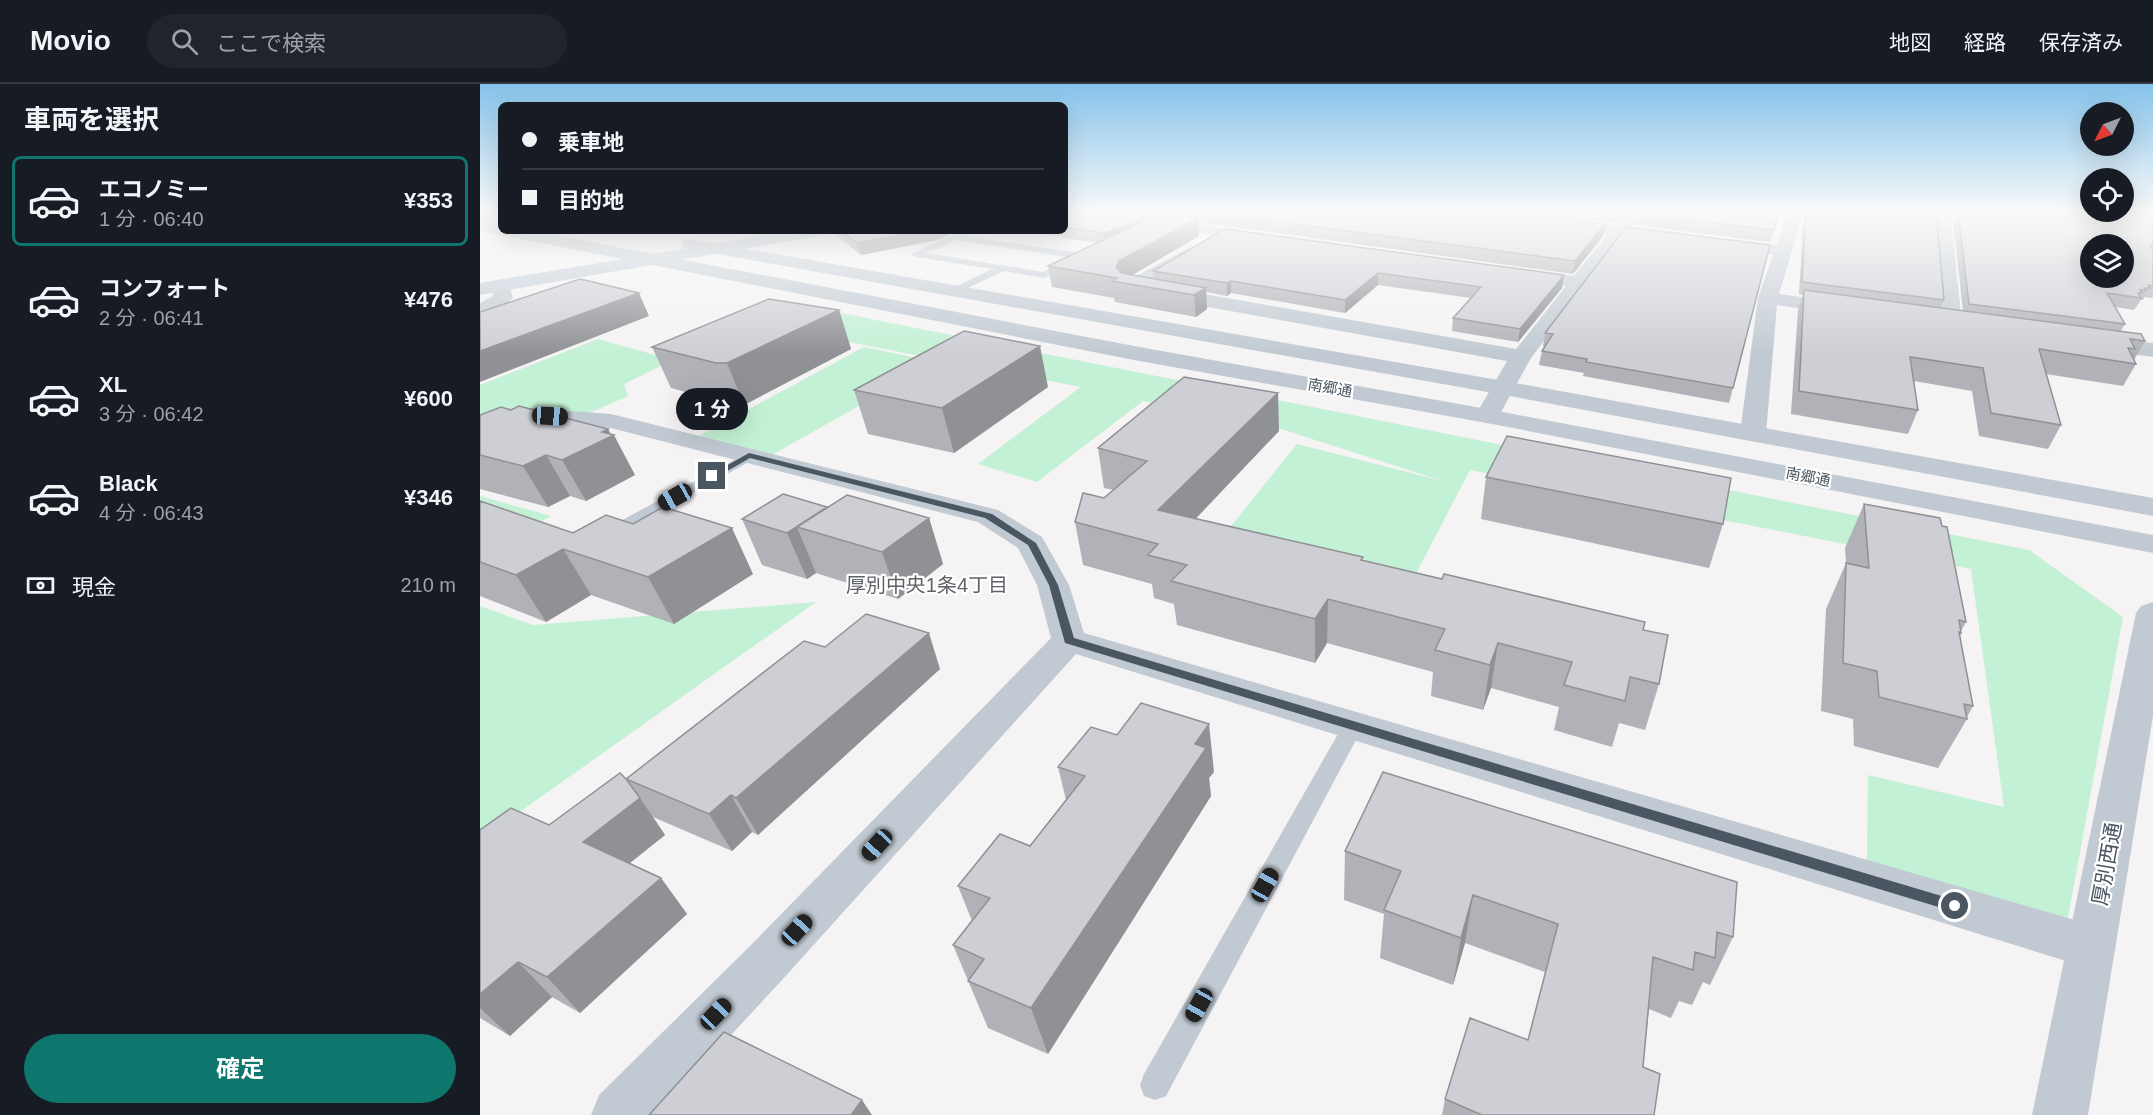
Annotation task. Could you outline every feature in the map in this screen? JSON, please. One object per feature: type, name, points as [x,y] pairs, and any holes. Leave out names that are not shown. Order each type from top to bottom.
[{"type":"main road","points":[[480,278],[596,259]]},
{"type":"main road","points":[[480,289],[617,259]]},
{"type":"street","name":"南郷通","points":[[724,259],[1134,353],[1487,416],[2153,544]]},
{"type":"street","name":"南郷通","points":[[778,259],[1504,388],[2153,507]]},
{"type":"street","points":[[1177,259],[1130,287],[1521,357]]},
{"type":"street","points":[[1487,416],[1521,357],[1598,259]]},
{"type":"street","points":[[1753,433],[1768,298],[1780,259]]},
{"type":"street","points":[[1946,259],[1952,323]]},
{"type":"street","points":[[1499,271],[1580,282]]},
{"type":"street","points":[[480,309],[492,306],[503,298],[501,285]]},
{"type":"street","points":[[1768,298],[1860,311]]},
{"type":"street","points":[[1929,320],[1976,327]]},
{"type":"street","points":[[2070,339],[2153,350]]},
{"type":"street","points":[[480,422],[532,415],[611,421],[988,516],[1031,543],[1053,585],[1069,640]]},
{"type":"street","name":"厚別西通","points":[[2060,1115],[2153,613]]},
{"type":"street","points":[[1069,640],[2092,947]]},
{"type":"street","points":[[619,1115],[765,964],[1069,640]]},
{"type":"lane","points":[[948,259],[1044,275],[1074,259]]},
{"type":"lane","points":[[957,290],[1003,268]]},
{"type":"lane","points":[[619,528],[749,456]]},
{"type":"lane","points":[[1155,1085],[1353,725]]},
{"type":"green space","points":[[796,304],[2029,550],[2123,617],[2067,923],[1867,861],[1868,775],[2004,807],[1971,569],[1470,470],[1396,612],[1211,551],[1297,444],[1443,481],[1231,413],[1183,410],[1143,401],[1037,482],[978,464],[1081,387],[833,339]]},
{"type":"green space","points":[[598,339],[673,360],[624,384],[628,396],[589,413],[480,419],[480,385]]},
{"type":"green space","points":[[864,347],[937,362],[770,456],[699,436]]},
{"type":"green space","points":[[480,496],[551,516],[480,556]]},
{"type":"green space","points":[[816,602],[480,840],[480,606],[533,625]]},
{"type":"building","points":[[1063,259],[1122,259],[1116,267],[1120,272],[1206,288],[1194,295],[1112,281],[1117,278],[1048,266]]},
{"type":"building","points":[[1173,259],[1447,259],[1564,275],[1520,329],[1453,318],[1481,287],[1378,273],[1345,300],[1153,271]]},
{"type":"building","points":[[1601,259],[1766,259],[1733,388],[1586,362],[1587,359],[1542,351],[1553,334],[1545,333]]},
{"type":"building","points":[[1803,259],[1940,259],[1944,300],[1802,282]]},
{"type":"building","points":[[1964,259],[2080,259],[2080,288],[2134,288],[2134,259],[2153,259],[2153,286],[2148,285],[2150,288],[2144,288],[2146,291],[2140,290],[2142,293],[2138,293],[2141,298],[2107,293],[2125,324],[1969,304]]},
{"type":"building","points":[[580,279],[639,293],[480,351],[480,312]]},
{"type":"building","points":[[1804,290],[2141,334],[2145,341],[2130,339],[2135,349],[2128,348],[2136,364],[2039,349],[2061,425],[1991,413],[1983,368],[1910,357],[1918,410],[1799,391]]},
{"type":"building","points":[[769,299],[839,310],[727,363],[716,363],[652,347]]},
{"type":"building","points":[[964,331],[1040,346],[942,408],[854,390]]},
{"type":"building","points":[[1184,377],[1278,393],[1158,510],[1363,557],[1361,560],[1442,579],[1444,574],[1645,622],[1643,630],[1668,635],[1659,684],[1630,677],[1625,701],[1564,685],[1572,662],[1498,643],[1490,665],[1435,650],[1445,629],[1328,599],[1315,619],[1171,581],[1187,565],[1148,555],[1158,544],[1075,522],[1083,493],[1104,498],[1147,461],[1098,448]]},
{"type":"building","points":[[519,406],[608,429],[602,432],[614,435],[562,460],[546,455],[523,466],[480,455],[480,415],[501,407],[511,410]]},
{"type":"building","points":[[1507,436],[1731,478],[1723,524],[1486,477]]},
{"type":"building","points":[[783,494],[827,507],[787,533],[742,519]]},
{"type":"building","points":[[847,495],[929,518],[882,552],[797,527]]},
{"type":"building","points":[[480,501],[573,533],[606,515],[633,524],[663,507],[732,528],[648,577],[563,549],[516,575],[480,562]]},
{"type":"building","points":[[1864,504],[1940,518],[1942,526],[1947,527],[1966,622],[1959,620],[1961,633],[1959,632],[1973,706],[1964,704],[1967,719],[1879,697],[1877,671],[1843,663],[1846,563],[1869,568]]},
{"type":"building","points":[[866,614],[929,633],[736,798],[731,795],[709,814],[626,779],[804,641],[825,647]]},
{"type":"building","points":[[1141,703],[1209,724],[1195,744],[1206,748],[1031,1008],[968,981],[984,959],[953,945],[990,898],[958,886],[1000,834],[1030,846],[1085,776],[1058,767],[1091,727],[1117,735]]},
{"type":"building","points":[[1383,772],[1737,882],[1733,937],[1717,932],[1715,958],[1695,952],[1693,970],[1653,957],[1643,1067],[1660,1074],[1654,1115],[1482,1115],[1445,1099],[1470,1018],[1528,1040],[1558,924],[1473,895],[1461,938],[1384,910],[1401,871],[1345,851]]},
{"type":"building","points":[[620,773],[640,798],[583,842],[661,878],[547,977],[518,962],[480,994],[480,830],[511,808],[549,825]]},
{"type":"building","points":[[724,1032],[862,1100],[851,1115],[649,1115]]},
{"type":"district","name":"厚別中央1条4丁目","points":[[927,585]]},
{"type":"route","points":[[712,476],[749,456],[988,516],[1031,543],[1053,585],[1069,640],[1955,906]]}]
